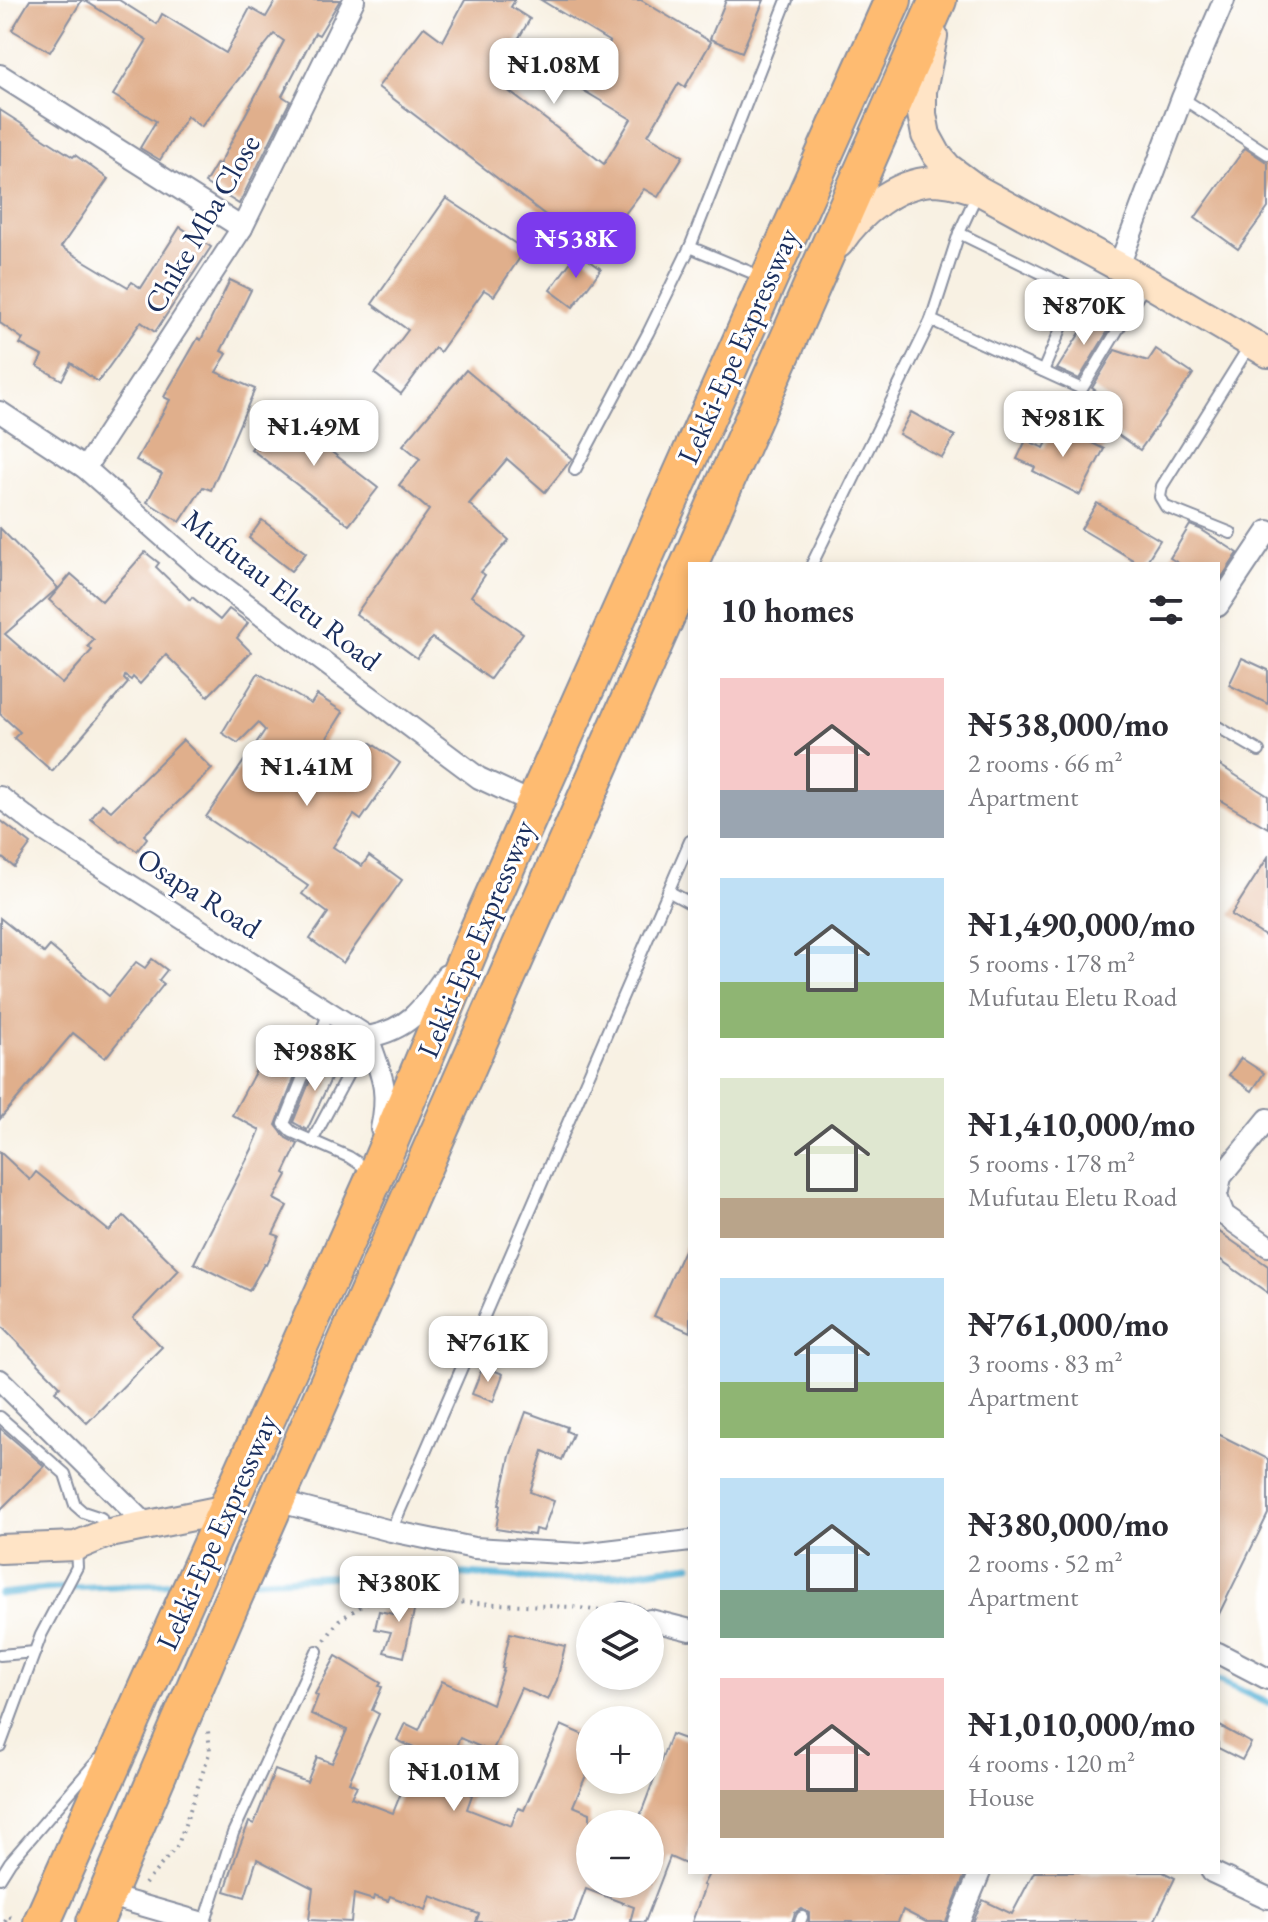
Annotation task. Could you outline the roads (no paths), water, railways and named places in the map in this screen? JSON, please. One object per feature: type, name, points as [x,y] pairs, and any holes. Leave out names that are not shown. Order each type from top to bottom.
[{"type":"highway","name":"Lekki-Epe Expressway","points":[[18,1920],[100,1796],[373,1177],[476,935],[893,0]]},
{"type":"highway","name":"Lekki-Epe Expressway","points":[[690,562],[939,0]]},
{"type":"highway","name":"Lekki-Epe Expressway","points":[[110,1906],[224,1619],[688,566]]},
{"type":"highway","points":[[59,1922],[97,1836],[100,1796]]},
{"type":"street","name":"Chike Mba Close","points":[[85,468],[242,228],[354,0]]},
{"type":"street","points":[[939,0],[922,91],[922,114],[926,135],[948,168],[978,190],[1119,266],[1259,348]]},
{"type":"street","points":[[1119,266],[1182,98],[1224,0]]},
{"type":"street","points":[[0,75],[242,228]]},
{"type":"street","points":[[814,280],[842,238],[866,212],[890,194],[932,181],[978,190]]},
{"type":"street","name":"Mufutau Eletu Road","points":[[1,414],[85,468],[201,570],[479,778],[535,804]]},
{"type":"street","points":[[1220,603],[1268,531]]},
{"type":"street","name":"Osapa Road","points":[[0,797],[39,827],[368,1037]]},
{"type":"street","points":[[373,1177],[386,1105],[382,1073],[368,1037],[397,1028],[420,1012],[476,935]]},
{"type":"street","points":[[1220,1182],[1268,1119]]},
{"type":"street","points":[[1220,1204],[1224,1215],[1268,1246]]},
{"type":"street","points":[[0,1380],[148,1526]]},
{"type":"street","points":[[270,1516],[391,1531],[474,1548],[560,1554],[688,1541]]},
{"type":"street","points":[[0,1549],[76,1556],[105,1534],[148,1526],[221,1523]]},
{"type":"street","points":[[664,1624],[688,1630]]},
{"type":"street","points":[[1220,1654],[1268,1679]]},
{"type":"street","points":[[959,1922],[979,1874]]},
{"type":"street","points":[[1216,1874],[1268,1898]]},
{"type":"street","points":[[110,1906],[203,1922]]},
{"type":"lane","points":[[575,470],[690,247],[787,0]]},
{"type":"lane","points":[[1182,98],[1268,154]]},
{"type":"lane","points":[[813,562],[931,320],[959,233],[978,190]]},
{"type":"lane","points":[[959,233],[1127,315]]},
{"type":"lane","points":[[690,247],[768,279]]},
{"type":"lane","points":[[931,320],[1082,389],[1147,282]]},
{"type":"lane","points":[[1043,371],[1077,291]]},
{"type":"lane","points":[[1231,533],[1166,507],[1160,497],[1162,486],[1259,348]]},
{"type":"lane","points":[[1220,728],[1259,751]]},
{"type":"lane","points":[[391,1531],[688,846]]},
{"type":"lane","points":[[668,891],[688,902]]},
{"type":"lane","points":[[329,1012],[284,1124],[292,1132],[349,1157],[373,1177]]},
{"type":"lane","points":[[312,1141],[368,1037]]},
{"type":"lane","points":[[0,1417],[65,1474],[75,1505],[83,1512],[101,1518],[105,1534]]},
{"type":"lane","points":[[0,1746],[41,1635],[76,1556]]},
{"type":"lane","points":[[203,1922],[233,1833],[317,1651]]},
{"type":"lane","points":[[0,1655],[35,1652]]},
{"type":"lane","points":[[0,1878],[5,1859],[135,1716]]},
{"type":"waterway","points":[[254,1580],[433,1572],[573,1581],[688,1565]]},
{"type":"waterway","points":[[0,1594],[182,1583]]},
{"type":"waterway","points":[[1220,1681],[1268,1703]]}]
